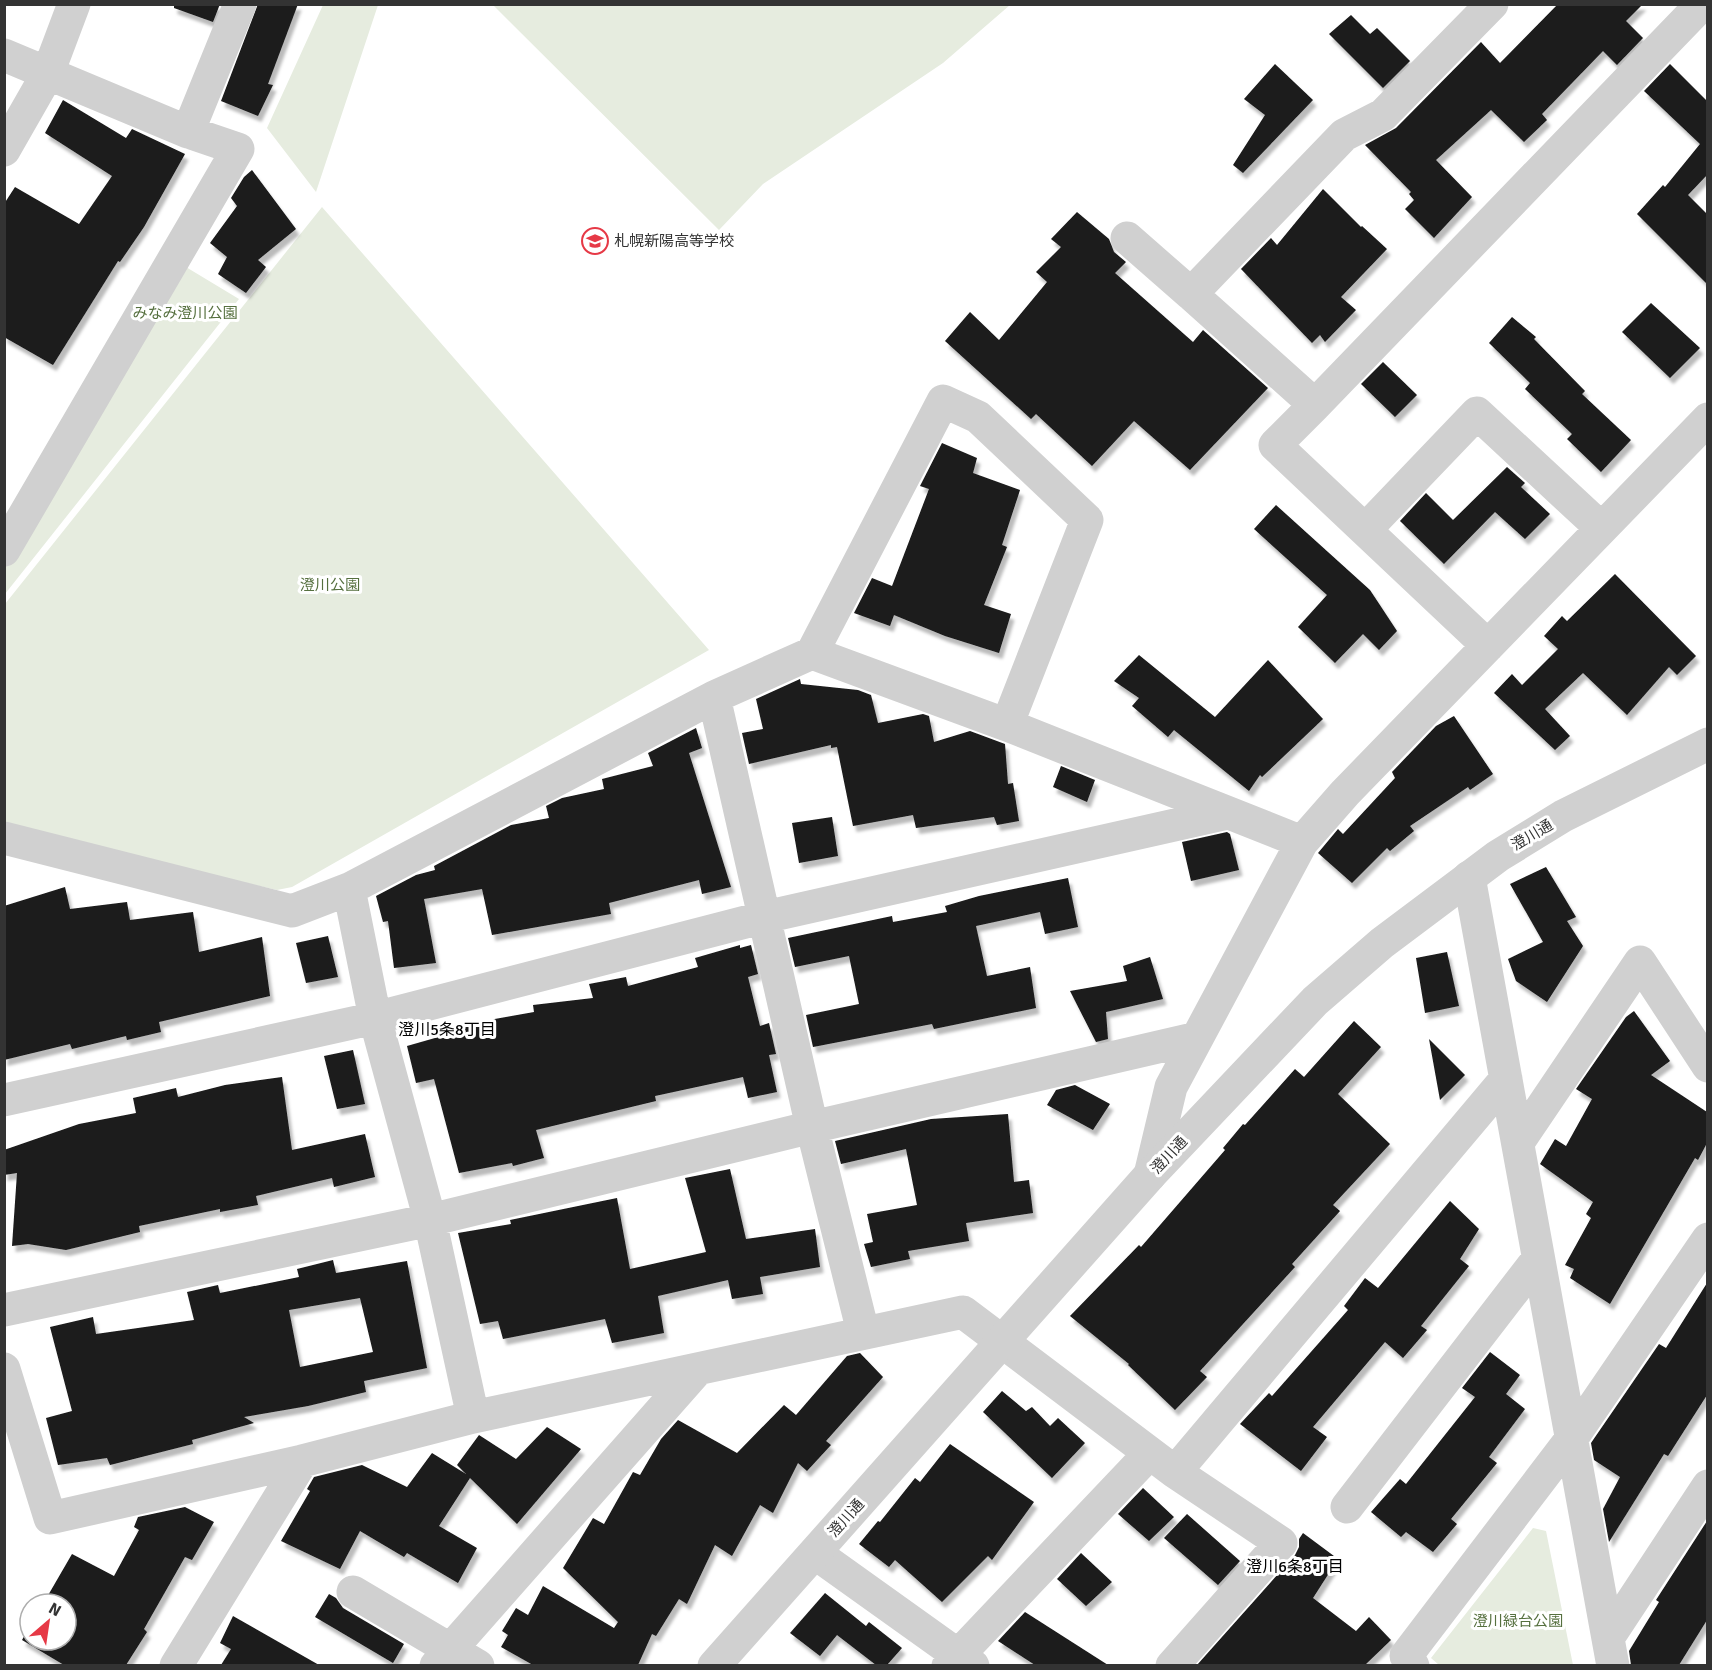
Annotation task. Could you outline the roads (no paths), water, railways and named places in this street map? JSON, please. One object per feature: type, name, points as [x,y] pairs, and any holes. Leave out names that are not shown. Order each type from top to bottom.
[{"type":"street","points":[[4,150],[48,73],[74,4]]},
{"type":"street","points":[[188,132],[240,4]]},
{"type":"street","points":[[1191,294],[1344,135],[1383,115],[1492,4]]},
{"type":"street","points":[[1488,646],[1275,445],[1702,4]]},
{"type":"street","points":[[4,54],[188,132],[238,149],[4,550]]},
{"type":"street","points":[[1126,238],[1315,405]]},
{"type":"street","points":[[4,838],[292,911],[349,889],[714,697],[812,653],[943,401],[978,417],[1087,520],[1007,725]]},
{"type":"street","points":[[1365,530],[1478,413],[1601,528]]},
{"type":"street","points":[[1150,1176],[1171,1087],[1302,842],[1345,793],[1707,420]]},
{"type":"street","points":[[812,653],[1007,725],[1302,842]]},
{"type":"street","points":[[714,697],[812,1127],[863,1332]]},
{"type":"street","name":"澄川通","points":[[714,1665],[1150,1176],[1315,1001],[1382,943],[1498,856],[1563,816],[1707,744]]},
{"type":"street","points":[[4,1100],[375,1018],[765,918],[1228,813]]},
{"type":"street","points":[[1469,877],[1519,1141],[1538,1259],[1610,1652]]},
{"type":"street","points":[[349,889],[375,1018],[430,1220],[473,1417]]},
{"type":"street","points":[[1519,1141],[1640,962],[1707,1066]]},
{"type":"street","points":[[4,1310],[430,1220],[812,1127],[1197,1038]]},
{"type":"street","points":[[1175,1472],[1506,1079]]},
{"type":"street","points":[[1413,1665],[1406,1656],[1572,1438],[1707,1239]]},
{"type":"street","points":[[1347,1507],[1538,1259]]},
{"type":"street","points":[[4,1369],[50,1518],[302,1461],[473,1417],[963,1312],[1149,1454],[1281,1543],[1172,1665]]},
{"type":"street","points":[[443,1657],[697,1370]]},
{"type":"street","points":[[815,1553],[960,1662],[1149,1454]]},
{"type":"street","points":[[176,1665],[302,1461]]},
{"type":"street","points":[[1610,1652],[1707,1486]]},
{"type":"street","points":[[353,1592],[443,1657],[478,1665]]},
{"type":"place","name":"札幌新陽高等学校","points":[[595,241]]},
{"type":"district","name":"澄川5条8丁目","points":[[447,1029]]},
{"type":"district","name":"澄川6条8丁目","points":[[1295,1566]]},
{"type":"park label","name":"みなみ澄川公園","points":[[185,313]]},
{"type":"park label","name":"澄川公園","points":[[330,585]]},
{"type":"park label","name":"澄川緑台公園","points":[[1518,1621]]}]
